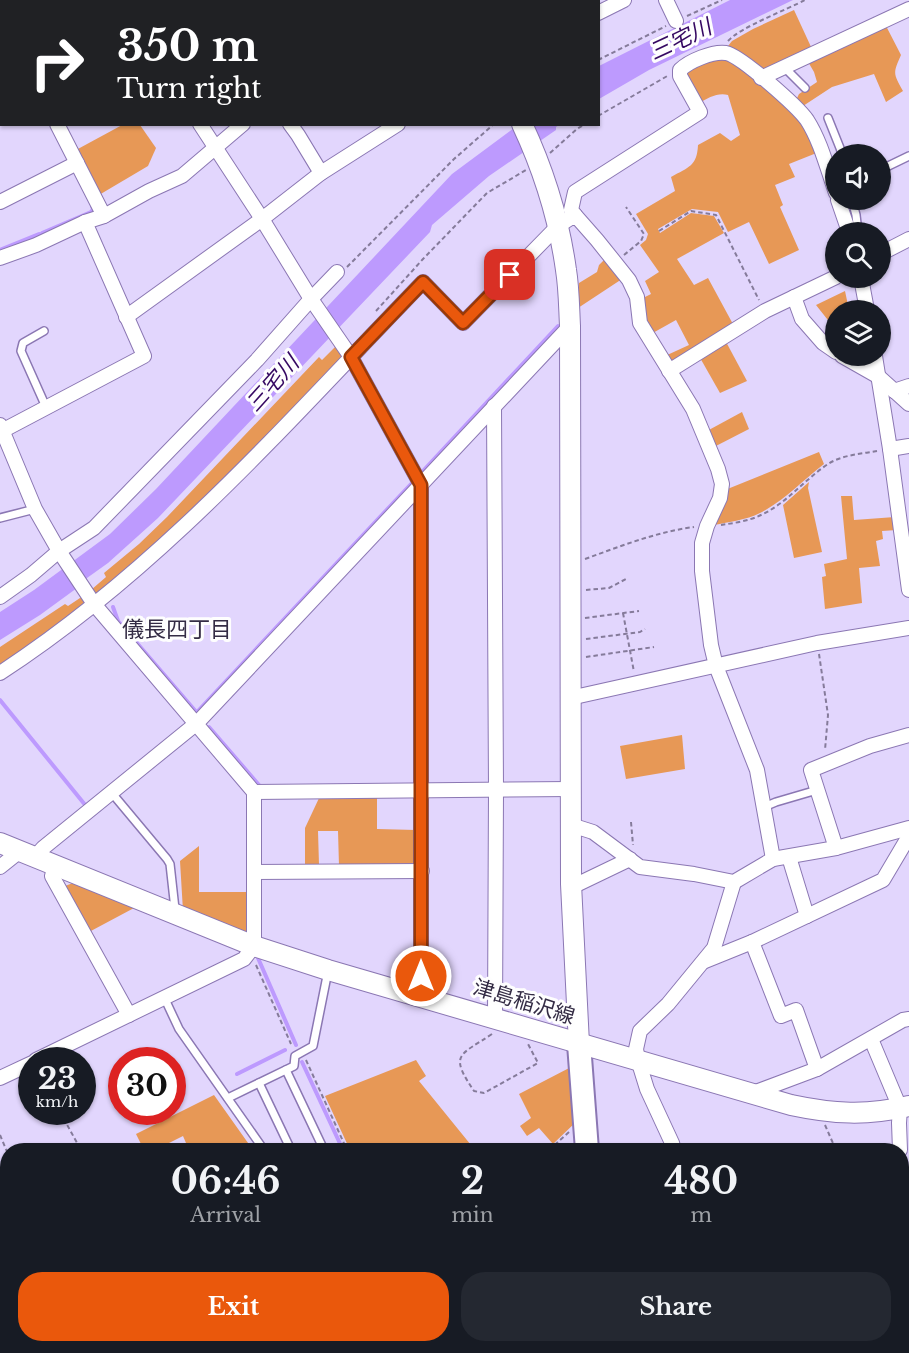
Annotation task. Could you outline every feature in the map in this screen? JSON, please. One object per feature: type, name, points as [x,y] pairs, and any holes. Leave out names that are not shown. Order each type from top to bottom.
[{"type":"main road","points":[[523,126],[538,159],[558,226],[566,271],[570,326],[570,884],[586,1143]]},
{"type":"main road","name":"津島稲沢線","points":[[0,843],[254,946],[579,1044],[819,1111],[871,1113],[904,1107]]},
{"type":"street","points":[[600,12],[624,0]]},
{"type":"street","points":[[666,0],[676,21]]},
{"type":"street","points":[[761,78],[909,9]]},
{"type":"street","points":[[773,859],[757,770],[716,666],[711,645],[702,571],[702,543],[720,498],[722,484],[718,469],[693,409],[640,323],[637,297],[629,280],[571,210],[575,192],[700,112],[680,76],[680,70],[693,61],[713,54],[724,53],[736,57],[792,104],[806,120],[825,161]]},
{"type":"street","points":[[58,126],[104,216]]},
{"type":"street","points":[[201,126],[262,219],[312,302],[347,352],[421,485],[421,997]]},
{"type":"street","points":[[0,258],[104,216],[182,176],[241,126]]},
{"type":"street","points":[[291,126],[321,173]]},
{"type":"street","points":[[126,317],[262,219],[321,173],[395,126]]},
{"type":"street","points":[[0,201],[77,163]]},
{"type":"street","points":[[0,673],[20,660],[91,599],[151,557],[216,497],[284,429],[347,352],[423,282],[463,323],[558,226],[575,215]]},
{"type":"street","points":[[63,1047],[244,958],[254,946],[254,792],[91,599],[34,509],[1,429],[144,356],[85,222]]},
{"type":"street","points":[[891,248],[909,239]]},
{"type":"street","points":[[0,597],[94,528],[257,360],[337,272]]},
{"type":"street","points":[[669,371],[765,311],[825,282]]},
{"type":"street","points":[[794,297],[802,319],[825,344]]},
{"type":"street","points":[[0,867],[43,848],[197,723],[570,326]]},
{"type":"street","points":[[860,366],[879,377],[909,404]]},
{"type":"street","points":[[877,366],[909,590]]},
{"type":"street","points":[[894,391],[909,386]]},
{"type":"street","points":[[494,406],[499,1019]]},
{"type":"street","points":[[890,449],[909,446]]},
{"type":"street","points":[[570,698],[817,642],[909,628]]},
{"type":"street","points":[[836,848],[811,770],[870,746],[909,735]]},
{"type":"street","points":[[254,792],[571,789]]},
{"type":"street","points":[[571,825],[592,832],[640,867],[734,882],[773,859],[836,848],[909,828]]},
{"type":"street","points":[[703,962],[752,942],[883,880],[909,836]]},
{"type":"street","points":[[789,856],[807,916]]},
{"type":"street","points":[[570,884],[578,884],[632,861]]},
{"type":"street","points":[[55,865],[52,876],[129,1015]]},
{"type":"street","points":[[254,872],[422,871]]},
{"type":"street","points":[[672,1143],[647,1089],[638,1060],[636,1049],[640,1031],[668,1004],[714,948],[734,882]]},
{"type":"street","points":[[752,942],[781,1016],[796,1010],[818,1069]]},
{"type":"street","points":[[753,1093],[818,1069],[903,1020],[909,1019]]},
{"type":"street","points":[[872,1039],[904,1107],[899,1123],[900,1143]]},
{"type":"street","points":[[1,1075],[18,1068]]},
{"type":"lane","points":[[784,67],[805,88]]},
{"type":"lane","points":[[828,118],[838,144]]},
{"type":"lane","points":[[891,165],[909,156]]},
{"type":"lane","points":[[44,331],[23,343],[21,351],[46,407]]},
{"type":"lane","points":[[0,518],[34,509]]},
{"type":"lane","points":[[764,807],[817,790]]},
{"type":"lane","points":[[111,792],[167,858],[170,864],[176,914]]},
{"type":"lane","points":[[228,1098],[294,1066],[295,1056],[313,1046],[328,970]]},
{"type":"lane","points":[[164,998],[180,1029],[259,1143]]},
{"type":"lane","points":[[286,1070],[321,1143]]},
{"type":"lane","points":[[259,1083],[288,1143]]},
{"type":"path","points":[[600,59],[722,0]]},
{"type":"path","points":[[724,53],[730,38],[805,0]]},
{"type":"path","points":[[600,115],[680,70]]},
{"type":"path","points":[[337,272],[343,272],[454,159],[492,126]]},
{"type":"path","points":[[375,312],[487,193],[582,126]]},
{"type":"path","points":[[615,262],[641,242],[644,234],[626,207]]},
{"type":"path","points":[[659,231],[691,211],[716,214],[765,311]]},
{"type":"path","points":[[570,563],[669,531],[748,520],[762,515],[789,497],[829,463],[854,454],[890,449]]},
{"type":"path","points":[[570,591],[609,588],[626,579]]},
{"type":"path","points":[[570,619],[639,611]]},
{"type":"path","points":[[623,613],[637,683]]},
{"type":"path","points":[[571,650],[645,629]]},
{"type":"path","points":[[817,642],[828,715],[824,759],[826,764]]},
{"type":"path","points":[[571,650],[630,651],[654,648]]},
{"type":"path","points":[[631,822],[632,861]]},
{"type":"path","points":[[254,946],[254,958],[291,1044]]},
{"type":"path","points":[[499,1019],[495,1032],[462,1054],[459,1063],[462,1073],[474,1091],[484,1093],[538,1063],[526,1040],[526,1027]]},
{"type":"path","points":[[306,1060],[344,1143]]},
{"type":"path","points":[[819,1111],[833,1143]]},
{"type":"path","points":[[557,1143],[584,1118]]},
{"type":"path","points":[[67,1125],[77,1143]]},
{"type":"shaded area","points":[[794,10],[812,49],[764,72],[728,51],[728,46],[732,41]]},
{"type":"shaded area","points":[[885,24],[901,55],[895,73],[903,91],[886,102],[874,74],[832,87],[803,106],[796,100],[799,94],[817,82],[807,60]]},
{"type":"shaded area","points":[[724,55],[795,110],[819,152],[789,164],[795,177],[775,185],[783,205],[780,207],[799,250],[769,264],[749,222],[728,232],[718,212],[692,209],[658,229],[660,233],[691,213],[714,216],[724,233],[677,259],[694,285],[708,278],[734,326],[669,363],[665,356],[689,345],[676,320],[651,334],[643,321],[641,299],[651,294],[645,281],[659,272],[640,245],[646,240],[648,234],[636,214],[675,191],[671,177],[694,162],[698,145],[720,133],[731,141],[740,135],[728,95],[709,97],[699,103],[683,76],[685,69]]},
{"type":"shaded area","points":[[120,126],[141,126],[156,148],[148,166],[99,195],[76,150]]},
{"type":"shaded area","points":[[606,258],[622,279],[578,308],[579,283],[597,272],[599,265]]},
{"type":"shaded area","points":[[845,291],[847,300],[826,300]]},
{"type":"shaded area","points":[[825,301],[825,316],[816,305]]},
{"type":"shaded area","points":[[725,340],[747,381],[720,393],[699,356]]},
{"type":"shaded area","points":[[336,346],[342,361],[212,496],[99,595],[91,590],[106,577],[104,573],[167,517],[319,357],[322,360]]},
{"type":"shaded area","points":[[742,412],[749,429],[714,447],[707,431]]},
{"type":"shaded area","points":[[819,452],[824,464],[777,503],[749,517],[714,525],[725,490]]},
{"type":"shaded area","points":[[809,482],[808,488],[822,552],[794,558],[783,505]]},
{"type":"shaded area","points":[[841,496],[852,496],[854,520],[895,517],[897,530],[882,531],[883,539],[876,541],[880,566],[859,568],[862,603],[825,609],[822,577],[826,576],[824,564],[847,559]]},
{"type":"shaded area","points":[[83,596],[89,604],[0,668],[0,647],[65,604],[68,606]]},
{"type":"shaded area","points":[[682,735],[685,769],[626,779],[620,746]]},
{"type":"shaded area","points":[[377,795],[377,829],[416,830],[416,859],[411,865],[339,866],[338,831],[318,831],[319,865],[305,865],[305,828],[320,796]]},
{"type":"shaded area","points":[[199,846],[199,892],[247,892],[248,932],[241,935],[183,911],[180,861]]},
{"type":"shaded area","points":[[73,883],[134,908],[89,932],[65,886]]},
{"type":"shaded area","points":[[416,1060],[426,1076],[419,1081],[469,1143],[347,1143],[325,1096]]},
{"type":"shaded area","points":[[573,1066],[577,1121],[554,1143],[539,1128],[527,1136],[520,1126],[531,1118],[519,1094]]},
{"type":"shaded area","points":[[214,1095],[248,1143],[186,1143],[183,1136],[169,1143],[140,1143],[136,1134],[154,1125],[186,1125],[186,1109]]},
{"type":"water","name":"三宅川","points":[[730,0],[793,0],[649,70],[600,98],[600,65]]},
{"type":"water","name":"三宅川","points":[[517,126],[558,126],[556,130],[489,176],[432,225],[430,232],[158,518],[77,588],[0,640],[0,612],[110,534],[156,489],[452,174]]},
{"type":"waterway","points":[[42,233],[91,212],[92,206]]},
{"type":"waterway","points":[[0,250],[39,234]]},
{"type":"waterway","points":[[422,472],[558,326]]},
{"type":"waterway","points":[[197,712],[411,484]]},
{"type":"waterway","points":[[113,607],[118,621],[198,714]]},
{"type":"waterway","points":[[0,700],[86,806]]},
{"type":"waterway","points":[[209,727],[259,785]]},
{"type":"waterway","points":[[258,958],[296,1045]]},
{"type":"waterway","points":[[237,1074],[285,1050]]},
{"type":"waterway","points":[[302,1062],[340,1143]]},
{"type":"district","name":"儀長四丁目","points":[[177,629]]},
{"type":"route","points":[[421,976],[421,485],[351,357],[423,282],[463,323],[510,275]]}]
